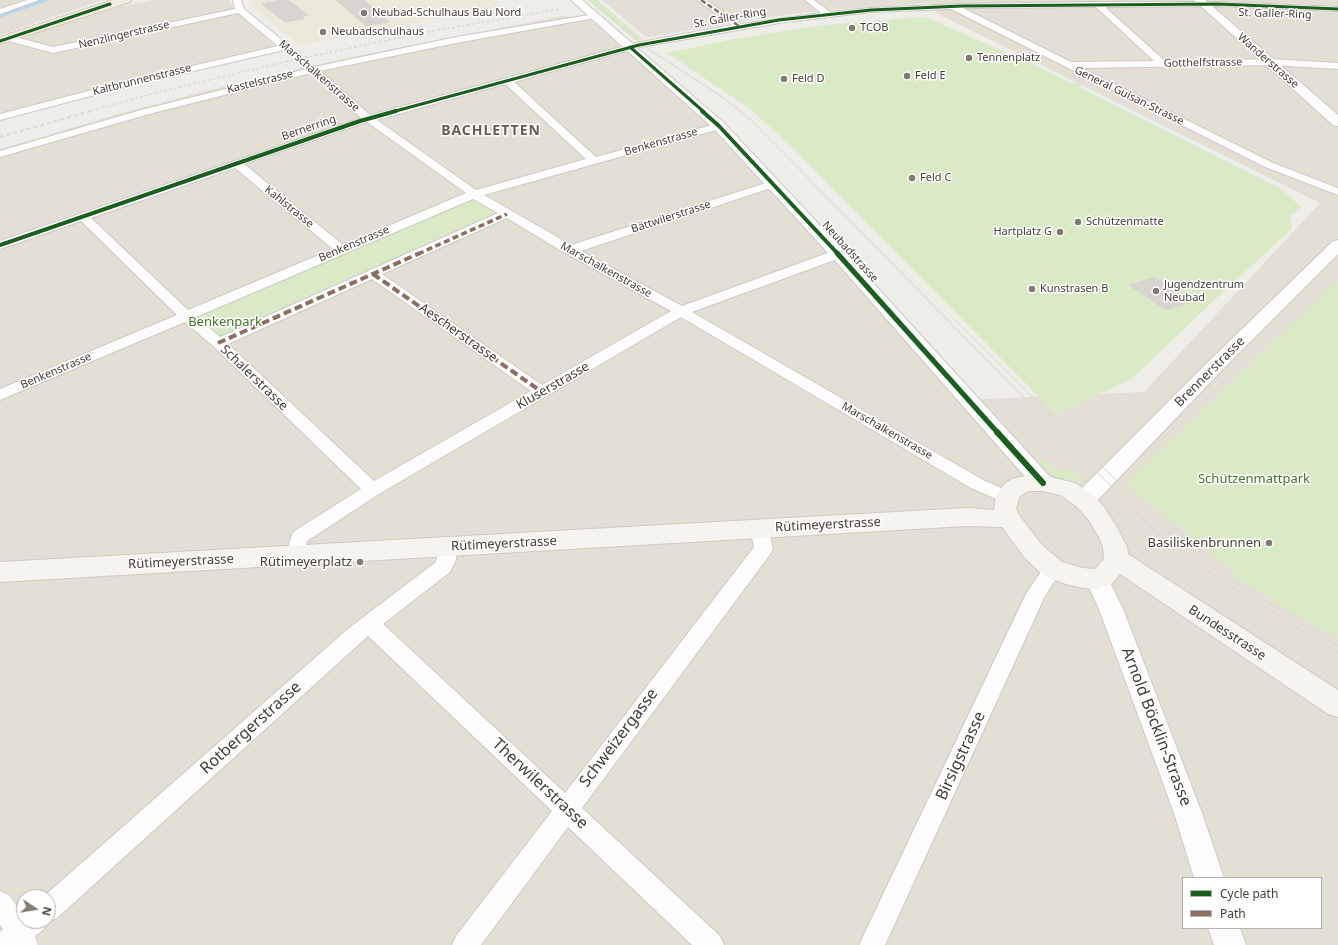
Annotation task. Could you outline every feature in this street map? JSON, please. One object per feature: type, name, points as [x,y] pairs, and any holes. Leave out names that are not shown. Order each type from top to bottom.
[{"type":"main road","points":[[4,40],[114,2],[126,0]]},
{"type":"main road","points":[[1043,483],[1067,489],[1084,500],[1096,513],[1110,535],[1115,547],[1116,559],[1111,569],[1104,576],[1097,579],[1083,578],[1053,569],[1033,551],[1008,508],[1012,490],[1020,485],[1043,483]]},
{"type":"main road","name":"Rütimeyerstrasse","points":[[0,572],[967,517],[1008,508]]},
{"type":"main road","name":"Bundesstrasse","points":[[1116,559],[1338,705]]},
{"type":"street","points":[[0,12],[35,0]]},
{"type":"street","name":"Marschalkenstrasse","points":[[236,0],[240,10],[287,48],[369,119],[474,194],[570,250],[681,311],[977,484],[1008,508]]},
{"type":"street","name":"Neubadstrasse","points":[[576,0],[719,126],[838,254],[1043,483]]},
{"type":"street","points":[[702,0],[739,26]]},
{"type":"street","points":[[809,0],[828,15]]},
{"type":"street","name":"General Guisan-Strasse","points":[[939,0],[1269,165],[1338,192]]},
{"type":"street","points":[[1097,4],[1163,64]]},
{"type":"street","name":"St. Galler-Ring","points":[[630,47],[739,26],[872,10],[1097,4],[1205,5],[1338,9]]},
{"type":"street","name":"St. Galler-Ring","points":[[1205,5],[1338,17]]},
{"type":"street","name":"Wanderstrasse","points":[[1205,5],[1338,122]]},
{"type":"street","name":"Nenzlingerstrasse","points":[[4,40],[53,50],[240,10]]},
{"type":"street","name":"Kastelstrasse","points":[[0,154],[145,112],[310,68],[456,40],[595,16]]},
{"type":"street","name":"Bernerring","points":[[0,246],[369,119],[508,82],[630,47]]},
{"type":"street","name":"Kaltbrunnenstrasse","points":[[0,117],[126,84],[287,48]]},
{"type":"street","name":"Gotthelfstrasse","points":[[1068,65],[1270,62],[1338,66]]},
{"type":"street","points":[[508,82],[594,161]]},
{"type":"street","name":"Benkenstrasse","points":[[0,395],[341,249],[474,194],[719,126]]},
{"type":"street","name":"Kahlstrasse","points":[[237,164],[341,249]]},
{"type":"street","name":"Bättwilerstrasse","points":[[570,250],[773,184]]},
{"type":"street","points":[[218,343],[507,214]]},
{"type":"street","name":"Schalerstrasse","points":[[83,217],[186,316],[218,343],[372,490]]},
{"type":"street","name":"Brennerstrasse","points":[[1084,500],[1218,362],[1338,245]]},
{"type":"street","name":"Kluserstrasse","points":[[294,556],[300,537],[372,490],[681,311],[838,254]]},
{"type":"street","name":"Aescherstrasse","points":[[373,274],[542,392]]},
{"type":"street","name":"Schweizergasse","points":[[464,945],[764,548],[759,529]]},
{"type":"street","name":"Rotbergerstrasse","points":[[56,902],[369,624],[443,567],[447,560],[448,547]]},
{"type":"street","name":"Birsigstrasse","points":[[872,945],[1036,594],[1053,569]]},
{"type":"street","name":"Arnold Böcklin-Strasse","points":[[1097,579],[1111,609],[1188,813],[1209,877]]},
{"type":"street","name":"Therwilerstrasse","points":[[369,624],[711,945]]},
{"type":"street","points":[[0,904],[21,936]]},
{"type":"street","points":[[1224,929],[1230,945]]},
{"type":"shaded area","points":[[0,0],[103,0],[0,35]]},
{"type":"shaded area","points":[[154,0],[230,0],[233,8],[273,44],[271,48],[0,116],[0,45],[88,15]]},
{"type":"shaded area","name":"Neubadschulhaus","points":[[251,0],[494,0],[502,7],[299,45],[254,7]]},
{"type":"shaded area","points":[[602,0],[1338,0],[1338,945],[0,945],[0,149],[122,113],[205,91],[356,56],[562,16],[590,19],[708,122],[962,400],[1144,392],[1320,203],[938,14],[929,3],[829,10],[769,17],[648,37]]},
{"type":"green space","points":[[588,0],[597,0],[643,39],[635,40]]},
{"type":"green space","name":"Schützenmatte","points":[[925,17],[1035,65],[1071,83],[1078,83],[1082,85],[1079,87],[1283,190],[1302,208],[1295,210],[1297,212],[1290,214],[1292,229],[1209,305],[1132,379],[1056,414],[789,144],[750,109],[667,53],[729,40],[823,25]]},
{"type":"green space","name":"Benkenpark","points":[[472,195],[508,216],[221,345],[190,315]]},
{"type":"green space","name":"Schützenmattpark","points":[[1338,280],[1338,639],[1234,577],[1236,573],[1126,484]]},
{"type":"green space","points":[[1043,460],[1057,469],[1077,473],[1083,480],[1073,482],[1056,478],[1038,461]]},
{"type":"building","points":[[288,0],[308,15],[301,17],[304,19],[285,22],[262,4]]},
{"type":"building","name":"Neubad-Schulhaus Bau Nord","points":[[336,0],[364,0],[389,22],[366,26]]},
{"type":"building","name":"Jugendzentrum Neubad","points":[[1156,278],[1183,296],[1180,297],[1189,303],[1166,310],[1129,285]]},
{"type":"waterway","points":[[0,16],[46,0]]},
{"type":"tram line","points":[[590,0],[651,51],[724,98],[753,122],[1159,535],[1204,569],[1338,653]]},
{"type":"tram line","points":[[952,317],[1167,531],[1210,566],[1338,646]]},
{"type":"railway","points":[[87,112],[159,92],[289,61],[421,33],[560,9]]},
{"type":"railway","points":[[0,137],[91,111]]},
{"type":"marked path","points":[[701,0],[739,26]]},
{"type":"marked path","points":[[218,343],[507,214]]},
{"type":"marked path","points":[[373,274],[542,392]]},
{"type":"cycle path","points":[[0,41],[110,4]]},
{"type":"cycle path","points":[[0,245],[360,121],[639,45],[705,32],[779,20],[871,10],[962,6],[1218,4],[1338,9]]},
{"type":"cycle path","points":[[630,47],[719,126],[838,254],[1043,483]]},
{"type":"place","name":"Neubad-Schulhaus Bau Nord","points":[[364,13]]},
{"type":"place","name":"TCOB","points":[[852,28]]},
{"type":"place","name":"Neubadschulhaus","points":[[323,32]]},
{"type":"place","name":"Tennenplatz","points":[[969,58]]},
{"type":"place","name":"Feld E","points":[[907,76]]},
{"type":"place","name":"Feld D","points":[[784,79]]},
{"type":"place","name":"Feld C","points":[[912,178]]},
{"type":"place","name":"Schützenmatte","points":[[1078,222]]},
{"type":"place","name":"Hartplatz G","points":[[1060,232]]},
{"type":"place","name":"Kunstrasen B","points":[[1032,289]]},
{"type":"place","name":"Jugendzentrum Neubad","points":[[1156,291]]},
{"type":"place","name":"Basiliskenbrunnen","points":[[1269,543]]},
{"type":"place","name":"Rütimeyerplatz","points":[[360,562]]},
{"type":"district","name":"BACHLETTEN","points":[[491,131]]}]
